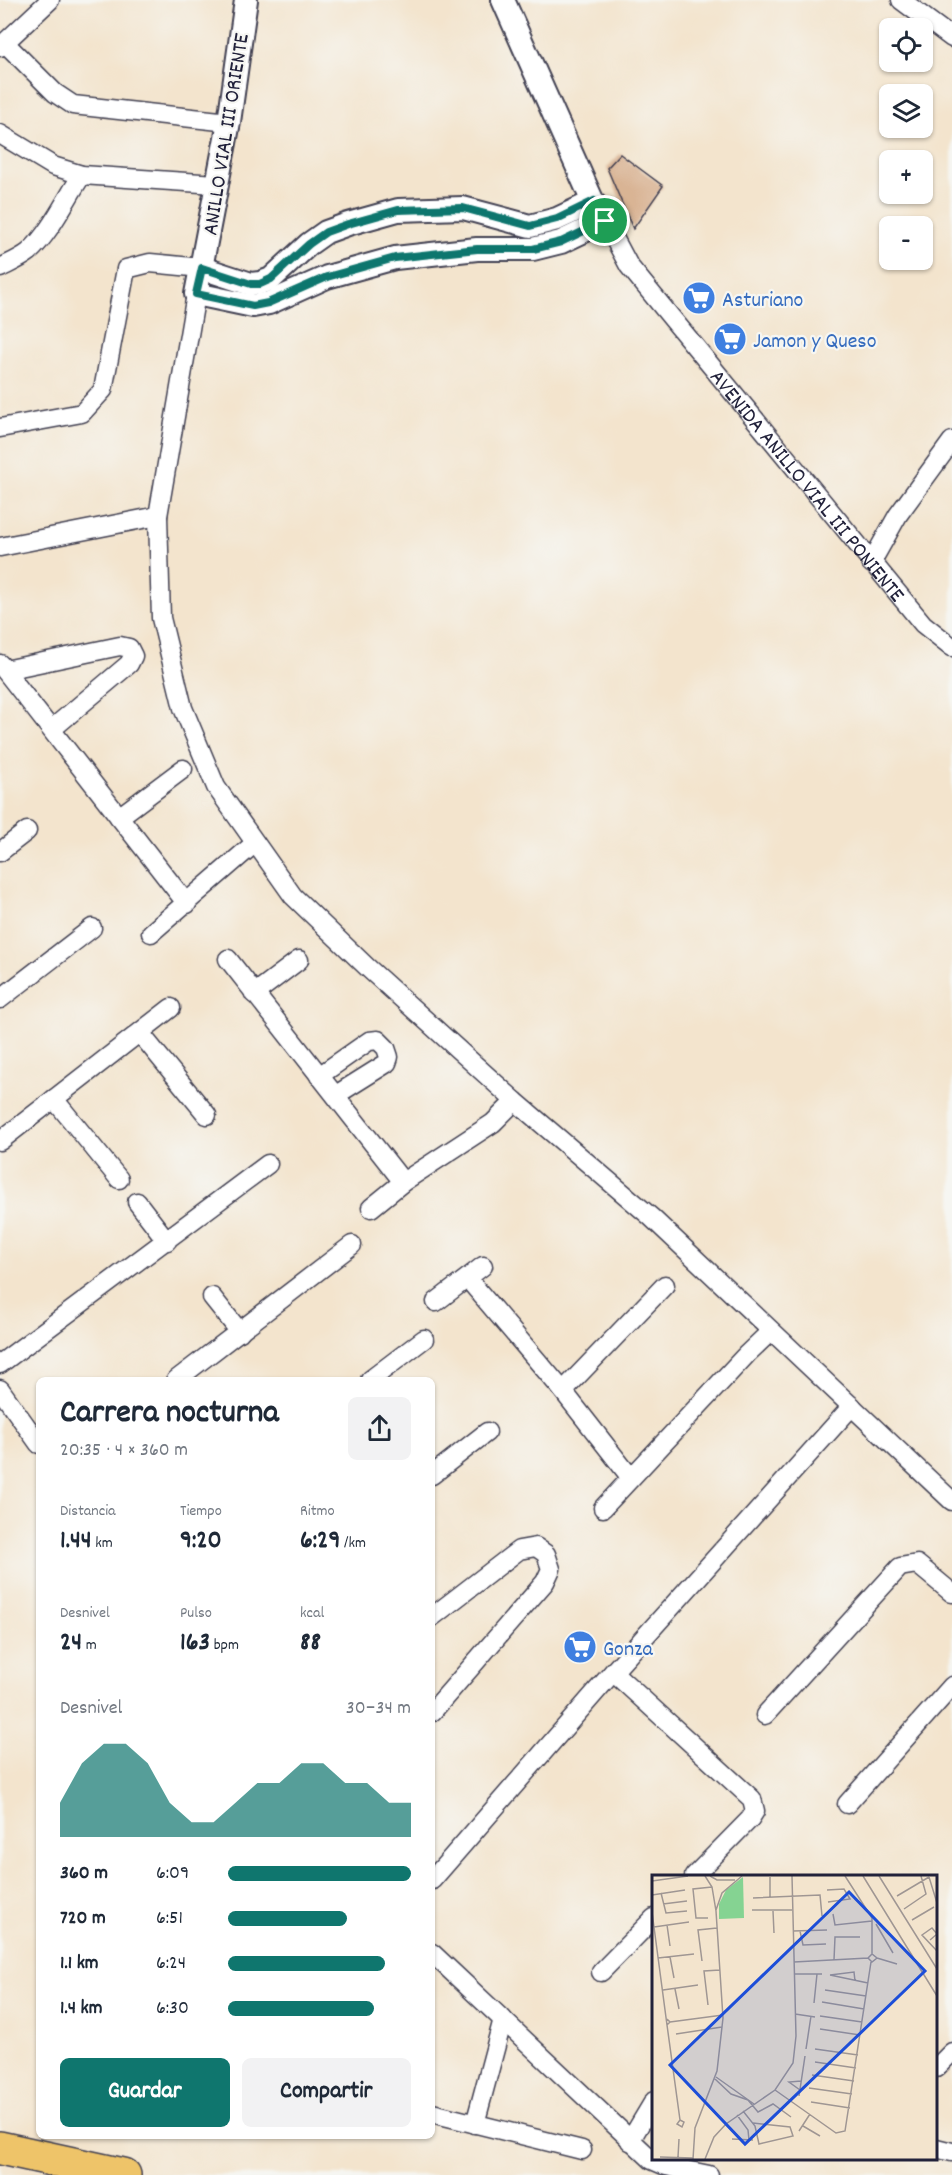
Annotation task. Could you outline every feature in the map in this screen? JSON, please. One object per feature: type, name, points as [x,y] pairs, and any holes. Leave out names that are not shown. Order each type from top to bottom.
[{"type":"highway","points":[[0,2148],[124,2175]]},
{"type":"street","points":[[50,0],[2,45],[55,93],[72,105],[228,122]]},
{"type":"street","name":"ANILLO VIAL III ORIENTE","points":[[196,294],[228,122],[246,0]]},
{"type":"street","name":"AVENIDA ANILLO VIAL III PONIENTE","points":[[503,0],[594,201],[629,266],[923,624],[950,641]]},
{"type":"street","points":[[901,0],[952,38]]},
{"type":"street","points":[[0,134],[53,166],[82,175],[216,184]]},
{"type":"street","points":[[0,268],[20,258],[33,247],[65,204],[82,175]]},
{"type":"street","points":[[0,428],[82,413],[103,390],[126,269],[150,263],[202,268],[251,284],[260,284],[271,279],[309,244],[326,232],[398,210],[463,208],[530,226],[557,219],[594,201]]},
{"type":"street","points":[[477,249],[485,246],[490,231],[481,214]]},
{"type":"street","points":[[605,221],[561,242],[533,249],[477,249],[395,258],[327,277],[268,303],[253,306],[196,294],[158,516],[161,618],[183,708],[216,787],[293,896],[368,968],[516,1101],[651,1217],[770,1332],[952,1501]]},
{"type":"street","points":[[309,244],[303,259],[311,273],[327,277]]},
{"type":"street","points":[[871,563],[898,515],[952,441]]},
{"type":"street","points":[[0,547],[158,516]]},
{"type":"street","points":[[52,729],[129,664],[133,656],[129,648],[120,646],[2,667],[187,904]]},
{"type":"street","points":[[119,817],[183,770]]},
{"type":"street","points":[[0,852],[27,831]]},
{"type":"street","points":[[151,933],[255,843]]},
{"type":"street","points":[[0,999],[92,928]]},
{"type":"street","points":[[228,959],[402,1182]]},
{"type":"street","points":[[254,994],[299,960]]},
{"type":"street","points":[[0,1141],[171,1008]]},
{"type":"street","points":[[140,1033],[207,1115]]},
{"type":"street","points":[[319,1076],[369,1041],[378,1040],[386,1048],[389,1057],[387,1063],[336,1095]]},
{"type":"street","points":[[54,1099],[119,1179]]},
{"type":"street","points":[[371,1208],[402,1182],[493,1123],[516,1101]]},
{"type":"street","points":[[0,1365],[268,1164]]},
{"type":"street","points":[[137,1202],[167,1240]]},
{"type":"street","points":[[180,1377],[352,1245]]},
{"type":"street","points":[[436,1302],[483,1266]]},
{"type":"street","points":[[468,1278],[563,1391],[631,1478]]},
{"type":"street","points":[[563,1391],[665,1285]]},
{"type":"street","points":[[212,1297],[240,1332]]},
{"type":"street","points":[[603,1508],[770,1332]]},
{"type":"street","points":[[374,1377],[424,1338]]},
{"type":"street","points":[[0,1389],[36,1440]]},
{"type":"street","points":[[435,1878],[613,1672],[852,1406]]},
{"type":"street","points":[[435,1472],[486,1431]]},
{"type":"street","points":[[435,1615],[519,1550],[536,1547],[546,1554],[551,1569],[545,1582],[435,1709]]},
{"type":"street","points":[[765,1715],[900,1566],[917,1564],[952,1593]]},
{"type":"street","points":[[613,1672],[752,1799],[755,1811],[750,1819],[695,1875]]},
{"type":"street","points":[[847,1804],[952,1686]]},
{"type":"street","points":[[601,1972],[652,1920]]},
{"type":"street","points":[[435,1956],[651,2160],[666,2166],[709,2175]]},
{"type":"street","points":[[475,2124],[503,2019]]},
{"type":"street","points":[[937,2067],[952,2052]]},
{"type":"street","points":[[630,2141],[652,2105]]},
{"type":"street","points":[[435,2114],[582,2150]]},
{"type":"street","points":[[937,2148],[952,2152]]},
{"type":"building","points":[[620,154],[663,186],[633,229],[607,168]]},
{"type":"place","name":"Asturiano","points":[[699,298]]},
{"type":"place","name":"Jamon y Queso","points":[[730,339]]},
{"type":"place","name":"Gonza","points":[[580,1647]]},
{"type":"route","points":[[594,201],[605,221],[561,242],[533,249],[477,249],[395,258],[327,277],[268,303],[253,306],[196,294],[202,268],[251,284],[260,284],[271,279],[309,244],[326,232],[398,210],[463,208],[519,225],[530,226],[557,219],[594,201]]}]
